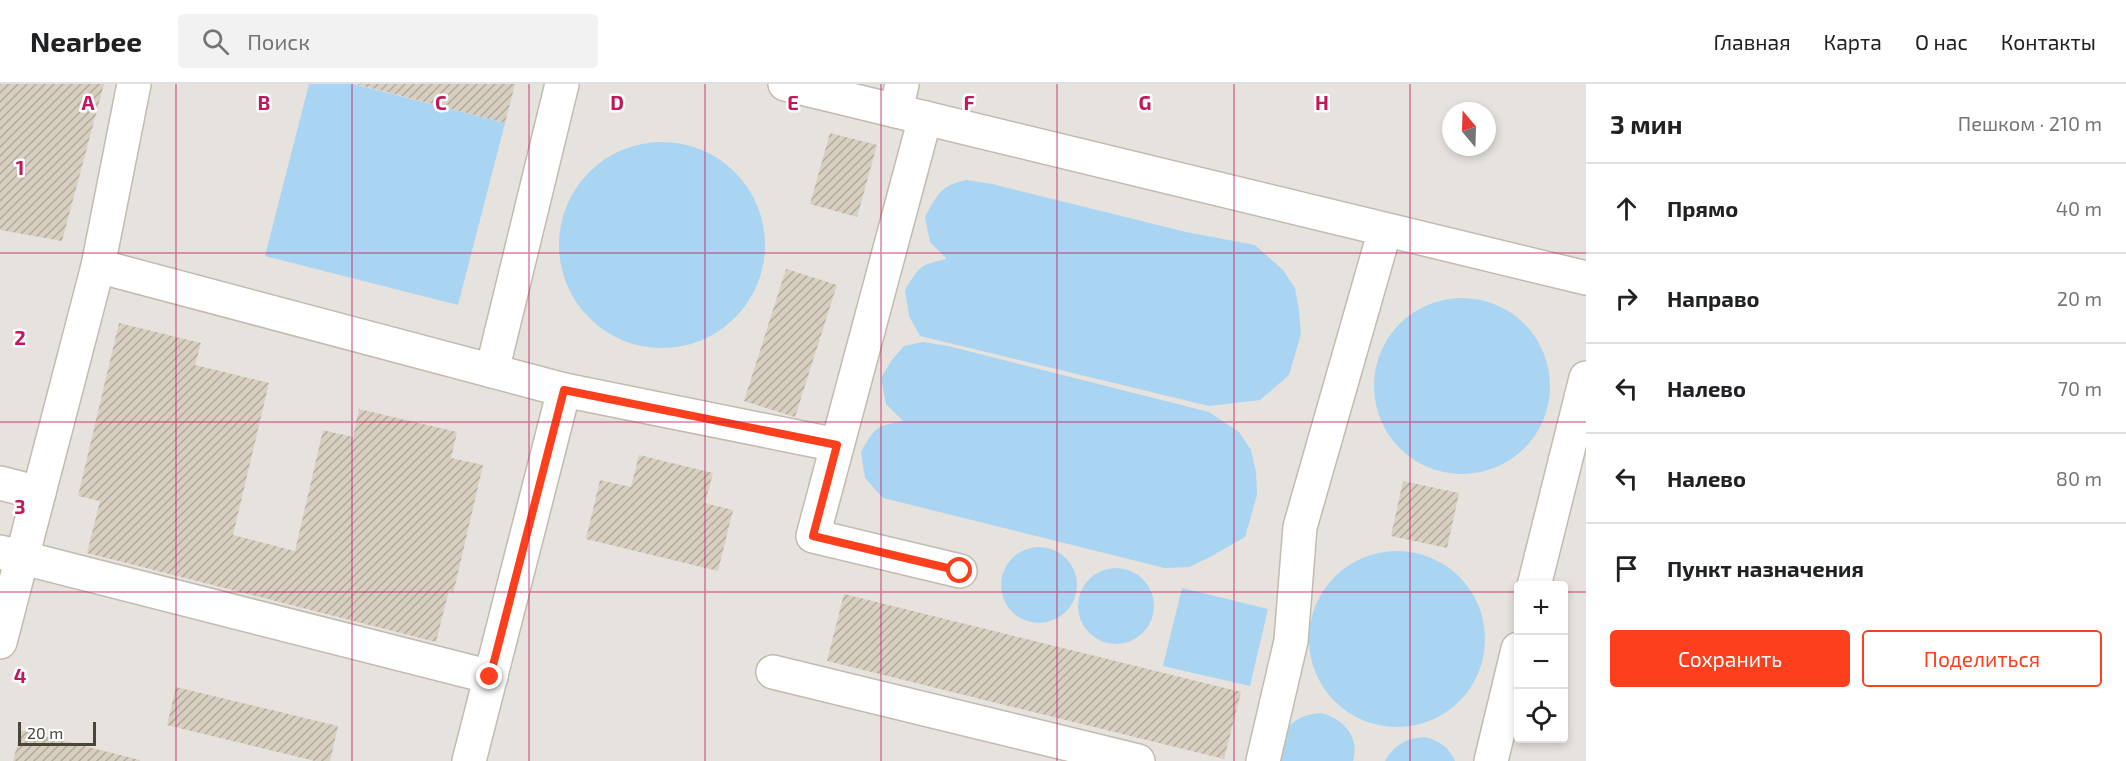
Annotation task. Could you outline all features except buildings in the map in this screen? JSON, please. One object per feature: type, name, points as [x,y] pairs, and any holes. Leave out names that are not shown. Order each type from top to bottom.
[{"type":"lane","points":[[0,642],[11,555],[39,494],[98,266],[134,84]]},
{"type":"lane","points":[[492,371],[562,84]]},
{"type":"lane","points":[[785,84],[908,104],[1385,230],[1586,278]]},
{"type":"lane","points":[[908,104],[837,445],[813,536],[960,571]]},
{"type":"lane","points":[[1263,761],[1291,641],[1300,527],[1385,230]]},
{"type":"lane","points":[[98,266],[564,390],[837,445]]},
{"type":"lane","points":[[1535,581],[1586,378]]},
{"type":"lane","points":[[469,761],[564,390]]},
{"type":"lane","points":[[0,483],[39,494]]},
{"type":"lane","points":[[11,555],[490,677]]},
{"type":"lane","points":[[1491,761],[1514,666]]},
{"type":"lane","points":[[773,672],[1138,761]]},
{"type":"shaded area","points":[[0,84],[1586,84],[1586,761],[0,761]]},
{"type":"water","points":[[309,84],[353,84],[505,123],[458,305],[265,256]]},
{"type":"water","points":[[662,142],[682,144],[701,150],[719,159],[735,172],[748,188],[757,206],[763,225],[765,245],[763,265],[757,284],[748,302],[735,318],[719,331],[701,340],[682,346],[662,348],[642,346],[623,340],[605,331],[589,318],[576,302],[567,284],[561,265],[559,245],[561,225],[567,206],[576,188],[589,172],[605,159],[623,150],[642,144]]},
{"type":"water","points":[[966,180],[992,184],[1186,232],[1255,245],[1283,270],[1295,288],[1301,334],[1289,375],[1260,400],[1209,406],[920,336],[909,316],[905,290],[925,265],[947,259],[930,242],[925,217],[933,202],[945,188]]},
{"type":"water","points":[[1462,298],[1496,305],[1511,313],[1524,324],[1535,337],[1543,352],[1550,386],[1543,420],[1535,435],[1524,448],[1511,459],[1496,467],[1462,474],[1428,467],[1413,459],[1400,448],[1389,435],[1381,420],[1374,386],[1381,352],[1389,337],[1400,324],[1413,313],[1428,305]]},
{"type":"water","points":[[923,342],[948,346],[1209,412],[1239,432],[1251,450],[1256,472],[1257,495],[1245,537],[1189,567],[1165,568],[883,498],[865,478],[861,452],[877,429],[903,421],[886,404],[881,378],[904,346]]},
{"type":"water","points":[[1039,547],[1053,550],[1066,558],[1074,571],[1077,585],[1074,599],[1066,612],[1053,620],[1039,623],[1025,620],[1012,612],[1004,599],[1001,585],[1004,571],[1012,558],[1025,550]]},
{"type":"water","points":[[1397,551],[1431,558],[1446,566],[1459,577],[1470,590],[1478,605],[1485,639],[1478,673],[1470,688],[1459,701],[1446,712],[1431,720],[1397,727],[1363,720],[1348,712],[1335,701],[1324,688],[1316,673],[1309,639],[1316,605],[1324,590],[1335,577],[1348,566],[1363,558]]},
{"type":"water","points":[[1116,568],[1130,571],[1143,579],[1151,592],[1154,606],[1151,620],[1143,633],[1130,641],[1116,644],[1102,641],[1089,633],[1081,620],[1078,606],[1081,592],[1089,579],[1102,571]]},
{"type":"water","points":[[1182,588],[1268,609],[1250,686],[1163,666]]},
{"type":"water","points":[[1321,713],[1343,724],[1352,736],[1355,752],[1353,761],[1280,761],[1280,742],[1288,727],[1302,717]]},
{"type":"water","points":[[1425,737],[1443,745],[1455,761],[1385,761],[1401,743]]},
{"type":"route","points":[[490,677],[564,390],[837,445],[813,536],[960,571]]}]
